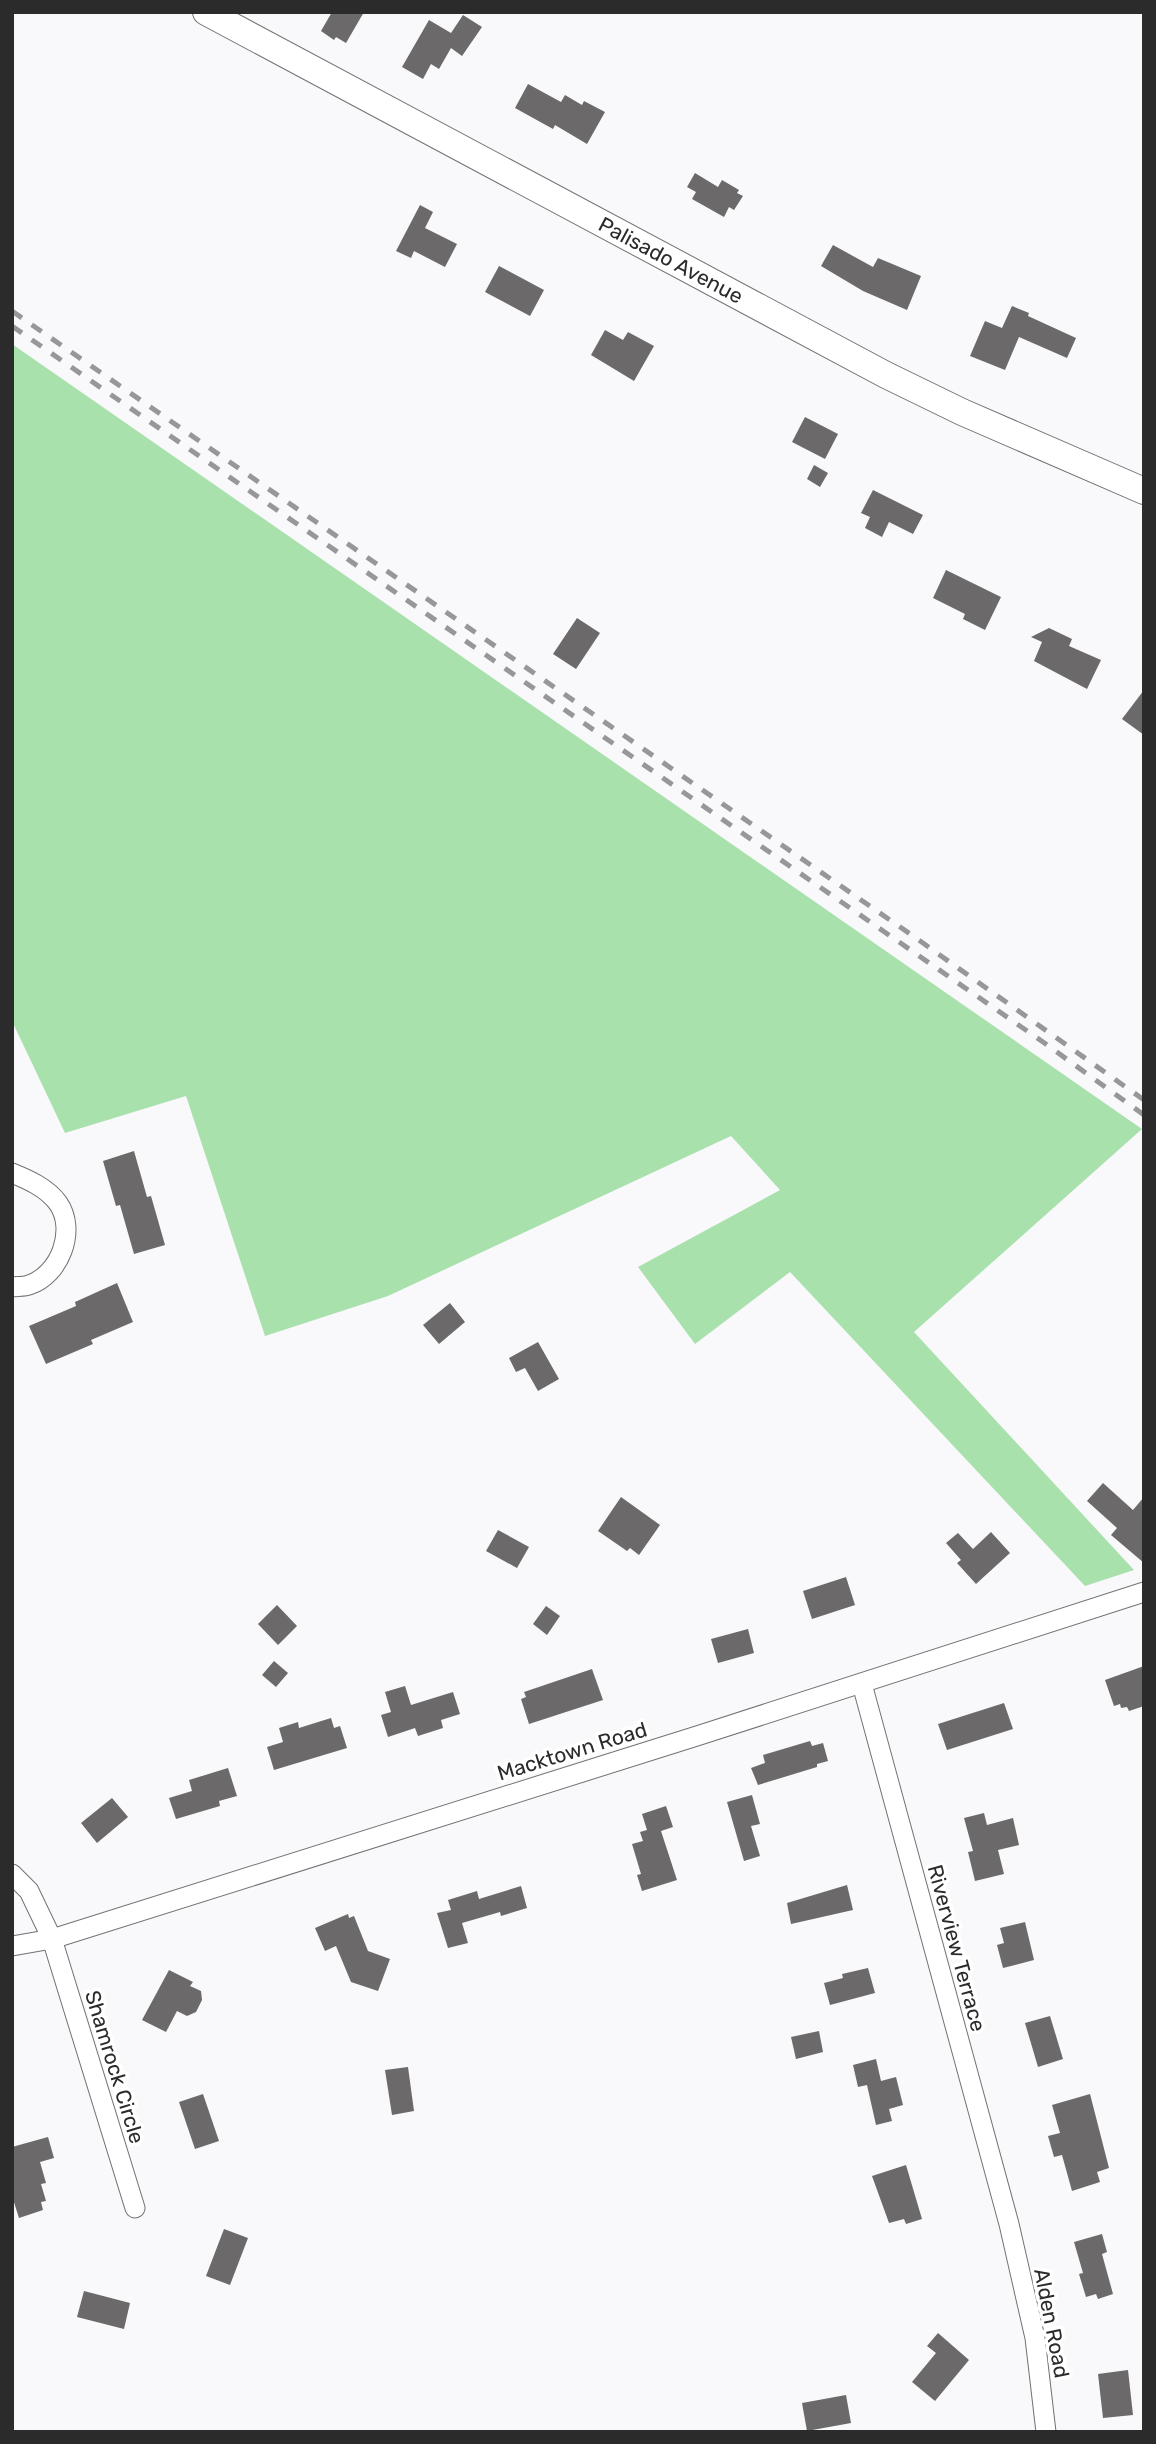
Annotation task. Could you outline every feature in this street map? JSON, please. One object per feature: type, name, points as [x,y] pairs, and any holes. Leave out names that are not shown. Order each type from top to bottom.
[{"type":"main road","name":"Palisado Avenue","points":[[206,12],[886,375],[962,412],[1144,491]]},
{"type":"street","points":[[12,1173],[35,1183],[58,1203],[67,1226],[63,1250],[51,1270],[29,1285],[12,1287]]},
{"type":"street","name":"Macktown Road","points":[[12,1946],[52,1939],[862,1684],[1144,1592]]},
{"type":"street","name":"Riverview Terrace","points":[[862,1684],[1009,2224]]},
{"type":"street","name":"Shamrock Circle","points":[[12,1874],[29,1891],[52,1939],[135,2208]]},
{"type":"street","name":"Alden Road","points":[[1009,2224],[1034,2338],[1046,2432]]},
{"type":"green space","points":[[12,344],[1142,1129],[914,1332],[1134,1570],[1085,1586],[790,1272],[695,1344],[638,1267],[780,1190],[731,1136],[388,1296],[265,1336],[186,1096],[65,1133],[12,1021]]},
{"type":"building","points":[[332,12],[364,12],[346,43],[336,37],[334,40],[321,31]]},
{"type":"building","points":[[463,15],[482,27],[462,56],[451,48],[439,69],[431,64],[423,79],[402,67],[429,20],[451,33]]},
{"type":"building","points":[[528,84],[561,102],[565,95],[582,105],[584,101],[605,112],[587,144],[555,125],[553,129],[515,108]]},
{"type":"building","points":[[695,173],[718,187],[722,180],[739,190],[737,193],[743,196],[734,210],[729,207],[724,217],[692,199],[696,192],[687,187]]},
{"type":"building","points":[[420,205],[433,212],[425,228],[457,244],[445,267],[414,251],[411,258],[396,251]]},
{"type":"building","points":[[833,245],[873,267],[878,258],[921,276],[907,310],[863,291],[821,266]]},
{"type":"building","points":[[499,266],[544,290],[530,316],[485,292]]},
{"type":"building","points":[[1012,306],[1076,338],[1067,358],[1019,337],[1005,370],[970,356],[985,321],[1002,328]]},
{"type":"building","points":[[605,330],[623,340],[628,332],[654,346],[634,381],[591,355]]},
{"type":"building","points":[[805,417],[838,434],[825,459],[792,442]]},
{"type":"building","points":[[814,465],[828,473],[820,487],[807,479]]},
{"type":"building","points":[[873,490],[923,515],[913,534],[889,522],[882,537],[865,528],[870,517],[861,513]]},
{"type":"building","points":[[946,570],[1001,597],[985,630],[963,619],[965,614],[933,598]]},
{"type":"building","points":[[577,618],[600,633],[576,669],[553,654]]},
{"type":"building","points":[[1049,628],[1072,639],[1069,646],[1101,660],[1087,689],[1034,661],[1042,642],[1031,637]]},
{"type":"building","points":[[1144,690],[1144,735],[1122,719]]},
{"type":"building","points":[[134,1151],[165,1245],[134,1254],[120,1205],[116,1206],[103,1161]]},
{"type":"building","points":[[117,1283],[133,1322],[91,1340],[93,1344],[46,1364],[29,1326],[76,1306],[75,1302]]},
{"type":"building","points":[[450,1303],[465,1322],[439,1344],[423,1325]]},
{"type":"building","points":[[538,1342],[559,1379],[538,1391],[525,1368],[516,1372],[509,1358]]},
{"type":"building","points":[[1103,1483],[1133,1510],[1144,1497],[1144,1563],[1111,1535],[1117,1528],[1087,1501]]},
{"type":"building","points":[[621,1497],[660,1525],[639,1555],[630,1548],[627,1551],[598,1531]]},
{"type":"building","points":[[498,1530],[529,1547],[517,1568],[486,1551]]},
{"type":"building","points":[[991,1532],[1010,1553],[976,1584],[957,1563],[961,1560],[946,1543],[958,1533],[973,1549]]},
{"type":"building","points":[[846,1577],[855,1605],[812,1619],[803,1591]]},
{"type":"building","points":[[277,1605],[297,1626],[278,1645],[258,1624]]},
{"type":"building","points":[[546,1606],[560,1616],[547,1635],[533,1624]]},
{"type":"building","points":[[748,1629],[754,1653],[718,1663],[711,1639]]},
{"type":"building","points":[[274,1661],[288,1673],[276,1687],[262,1675]]},
{"type":"building","points":[[1144,1666],[1144,1706],[1129,1711],[1127,1707],[1121,1708],[1120,1704],[1114,1706],[1105,1680]]},
{"type":"building","points":[[592,1669],[603,1700],[529,1724],[521,1699],[526,1697],[524,1692]]},
{"type":"building","points":[[405,1686],[411,1705],[453,1692],[460,1714],[441,1720],[443,1728],[418,1736],[415,1728],[388,1737],[381,1715],[391,1712],[385,1692]]},
{"type":"building","points":[[1004,1703],[1013,1729],[947,1750],[938,1724]]},
{"type":"building","points":[[331,1718],[334,1728],[340,1726],[347,1748],[274,1770],[267,1747],[283,1742],[279,1728],[298,1722],[299,1728]]},
{"type":"building","points":[[810,1741],[812,1746],[823,1743],[828,1761],[817,1764],[817,1767],[758,1785],[751,1768],[765,1763],[763,1755]]},
{"type":"building","points":[[228,1768],[237,1796],[219,1801],[220,1806],[176,1819],[169,1798],[192,1791],[189,1780]]},
{"type":"building","points":[[752,1795],[760,1824],[751,1826],[760,1856],[744,1861],[727,1802]]},
{"type":"building","points":[[112,1798],[128,1817],[97,1843],[81,1823]]},
{"type":"building","points":[[666,1806],[673,1827],[661,1831],[677,1880],[642,1891],[637,1875],[641,1874],[632,1844],[643,1841],[640,1832],[647,1830],[642,1814]]},
{"type":"building","points":[[984,1813],[987,1825],[1013,1818],[1019,1845],[998,1850],[1004,1874],[975,1881],[968,1852],[973,1851],[964,1818]]},
{"type":"building","points":[[847,1885],[853,1910],[791,1924],[787,1903]]},
{"type":"building","points":[[521,1886],[527,1908],[501,1916],[500,1912],[462,1923],[468,1943],[448,1948],[437,1913],[451,1910],[448,1900],[477,1891],[479,1899]]},
{"type":"building","points":[[348,1914],[349,1918],[354,1916],[368,1951],[390,1959],[378,1991],[351,1982],[336,1946],[325,1951],[315,1928]]},
{"type":"building","points":[[1025,1922],[1034,1960],[1003,1968],[997,1945],[1004,1943],[1000,1928]]},
{"type":"building","points":[[868,1968],[875,1993],[830,2005],[824,1983],[843,1978],[842,1974]]},
{"type":"building","points":[[169,1970],[193,1982],[190,1986],[201,1991],[202,2000],[196,2012],[187,2016],[177,2011],[166,2032],[142,2020]]},
{"type":"building","points":[[1050,2016],[1063,2059],[1038,2067],[1025,2023]]},
{"type":"building","points":[[819,2031],[823,2052],[796,2059],[791,2037]]},
{"type":"building","points":[[876,2059],[881,2081],[896,2077],[903,2105],[889,2109],[892,2121],[876,2125],[867,2085],[858,2087],[853,2065]]},
{"type":"building","points":[[408,2067],[414,2111],[392,2115],[385,2070]]},
{"type":"building","points":[[203,2094],[219,2141],[195,2149],[179,2102]]},
{"type":"building","points":[[1090,2094],[1109,2168],[1097,2172],[1100,2182],[1072,2191],[1062,2155],[1054,2157],[1048,2136],[1060,2133],[1052,2105]]},
{"type":"building","points":[[48,2137],[54,2158],[40,2162],[46,2183],[41,2184],[46,2201],[41,2202],[43,2210],[19,2218],[12,2196],[12,2147]]},
{"type":"building","points":[[906,2165],[922,2219],[906,2224],[904,2219],[889,2223],[872,2176]]},
{"type":"building","points":[[224,2229],[248,2238],[230,2285],[206,2276]]},
{"type":"building","points":[[1102,2234],[1107,2252],[1102,2254],[1113,2294],[1098,2299],[1096,2294],[1086,2297],[1079,2274],[1083,2273],[1074,2242]]},
{"type":"building","points":[[84,2291],[130,2303],[124,2329],[77,2317]]},
{"type":"building","points":[[938,2333],[969,2360],[935,2401],[912,2382],[936,2353],[927,2346]]},
{"type":"building","points":[[1128,2370],[1133,2415],[1103,2418],[1098,2374]]},
{"type":"building","points":[[846,2395],[851,2423],[807,2431],[802,2403]]},
{"type":"railway","points":[[12,311],[913,936],[1144,1100]]},
{"type":"railway","points":[[12,326],[1043,1042],[1144,1115]]}]
